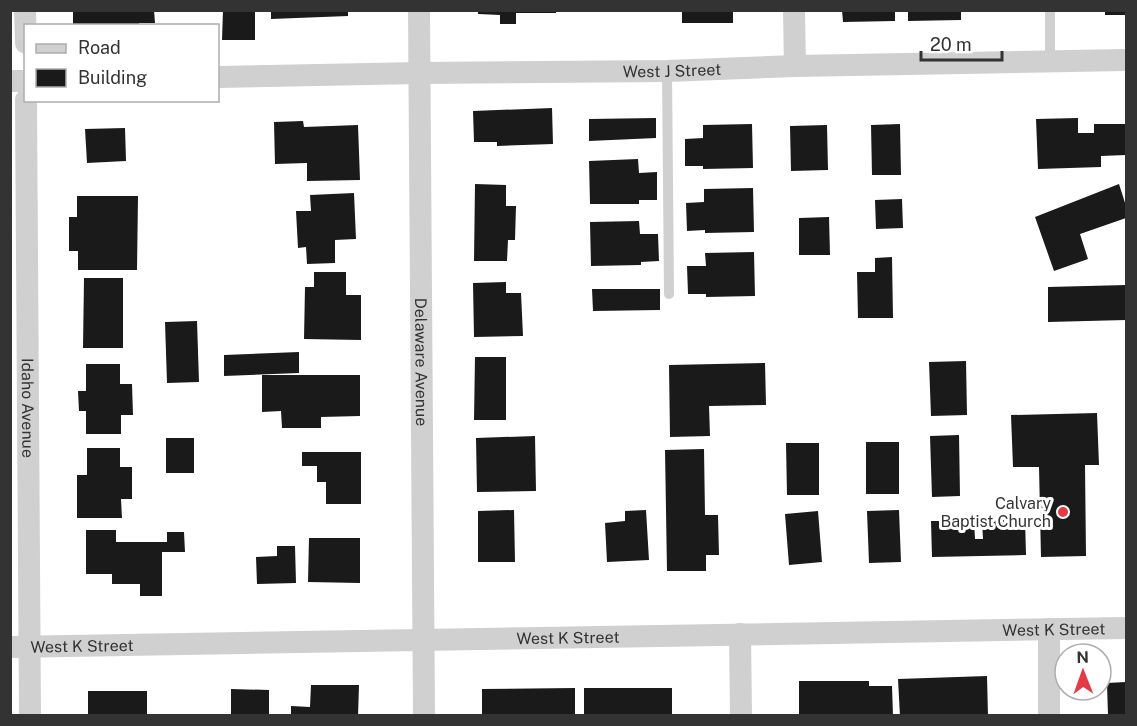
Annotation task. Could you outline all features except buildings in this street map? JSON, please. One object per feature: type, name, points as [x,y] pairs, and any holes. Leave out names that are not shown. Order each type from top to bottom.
[{"type":"street","name":"Delaware Avenue","points":[[419,10],[424,716]]},
{"type":"street","points":[[794,10],[795,66]]},
{"type":"street","name":"West J Street","points":[[219,77],[667,71],[795,66],[1126,60]]},
{"type":"street","name":"Idaho Avenue","points":[[26,102],[20,647],[30,716]]},
{"type":"street","name":"West K Street","points":[[20,647],[1126,628]]},
{"type":"street","points":[[1049,629],[1049,716]]},
{"type":"street","points":[[740,634],[741,716]]},
{"type":"lane","points":[[1050,10],[1050,61]]},
{"type":"lane","points":[[667,71],[669,294]]},
{"type":"place","name":"Calvary Baptist Church","points":[[1063,512]]}]
